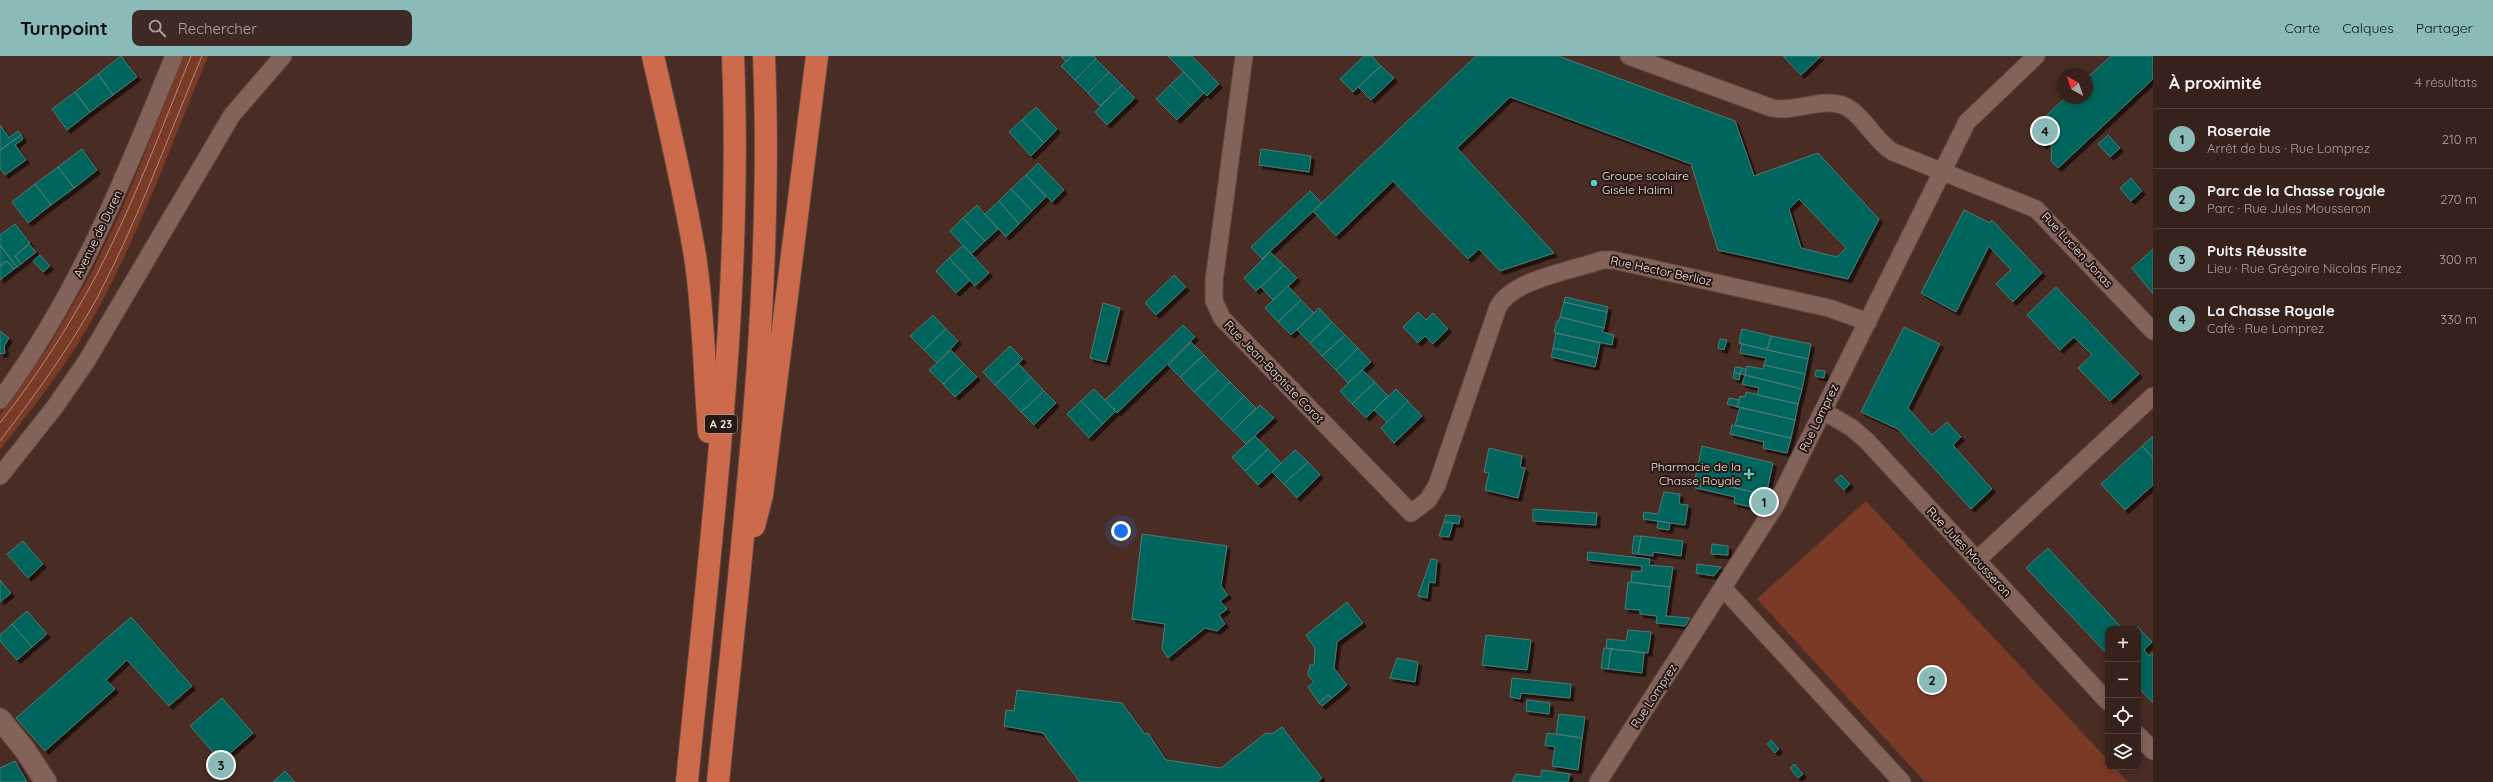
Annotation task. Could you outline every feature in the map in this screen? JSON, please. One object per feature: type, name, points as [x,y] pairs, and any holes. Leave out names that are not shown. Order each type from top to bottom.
[{"type":"highway","points":[[653,56],[695,256],[705,352],[708,410],[715,488]]},
{"type":"highway","name":"A 23","points":[[687,782],[715,488],[731,275],[734,153],[733,56]]},
{"type":"highway","name":"A 23","points":[[718,782],[754,415],[763,270],[766,153],[764,56]]},
{"type":"highway","points":[[737,590],[762,495],[817,56]]},
{"type":"street","name":"Avenue de Duren","points":[[0,400],[44,333],[87,259],[113,204],[174,56]]},
{"type":"street","points":[[0,476],[86,362],[232,115],[258,82],[283,56]]},
{"type":"street","name":"Rue Jean-Baptiste Corot","points":[[1244,56],[1214,281],[1216,305],[1222,318],[1411,513]]},
{"type":"street","points":[[1629,56],[1767,106],[1785,109],[1830,103],[1844,106],[1860,118],[1887,149],[1942,171]]},
{"type":"street","name":"Rue Lomprez","points":[[1598,782],[1724,589],[1777,503],[1942,171],[1971,117],[2036,56]]},
{"type":"street","name":"Rue Lucien Jonas","points":[[1942,171],[2036,209],[2153,331]]},
{"type":"street","name":"Rue Hector Berlioz","points":[[1411,513],[1428,500],[1437,485],[1498,307],[1507,295],[1519,287],[1602,260],[1613,260],[1828,308],[1868,322]]},
{"type":"street","points":[[1977,560],[2153,396]]},
{"type":"street","name":"Rue Jules Mousseron","points":[[1822,411],[1860,435],[2105,699]]},
{"type":"street","points":[[1724,589],[1902,782]]},
{"type":"street","points":[[0,719],[25,750],[46,782]]},
{"type":"street","points":[[2141,738],[2153,751]]},
{"type":"shaded area","points":[[184,56],[208,56],[133,238],[79,342],[51,384],[0,450],[0,415],[47,349],[92,272],[123,207]]},
{"type":"shaded area","points":[[1866,501],[2105,757],[2105,770],[2117,770],[2128,782],[1925,782],[1757,599]]},
{"type":"building","points":[[121,56],[137,77],[113,95],[98,74]]},
{"type":"building","points":[[1061,56],[1072,56],[1066,62]]},
{"type":"building","points":[[1072,56],[1094,56],[1096,59],[1075,80],[1061,66]]},
{"type":"building","points":[[1168,56],[1192,56],[1219,84],[1207,96]]},
{"type":"building","points":[[1364,56],[1372,56],[1381,66],[1353,92],[1340,79]]},
{"type":"building","points":[[1476,56],[1558,56],[1735,121],[1754,176],[1818,153],[1879,219],[1848,279],[1718,250],[1691,164],[1510,97],[1457,148],[1554,253],[1500,271],[1479,249],[1468,259],[1393,181],[1336,236],[1313,211]],"holes":[[[1799,199],[1846,248],[1837,257],[1801,248],[1789,209]]]},
{"type":"building","points":[[1783,56],[1821,56],[1801,75]]},
{"type":"building","points":[[2111,56],[2153,56],[2153,79],[2058,168],[2051,161],[2052,146],[2048,140],[2043,146],[2030,131],[2059,104],[2093,104],[2093,72]]},
{"type":"building","points":[[1096,59],[1109,72],[1088,93],[1075,80]]},
{"type":"building","points":[[1381,66],[1394,78],[1371,100],[1358,87]]},
{"type":"building","points":[[1109,72],[1122,85],[1100,106],[1088,93]]},
{"type":"building","points":[[1184,72],[1204,93],[1191,106],[1170,85]]},
{"type":"building","points":[[98,74],[113,95],[90,112],[75,92]]},
{"type":"building","points":[[1122,85],[1135,98],[1107,125],[1095,112]]},
{"type":"building","points":[[1170,85],[1191,106],[1177,120],[1156,99]]},
{"type":"building","points":[[75,92],[90,112],[67,130],[52,109]]},
{"type":"building","points":[[1036,107],[1057,129],[1044,143],[1022,120]]},
{"type":"building","points":[[1022,120],[1044,143],[1031,156],[1009,132]]},
{"type":"building","points":[[0,125],[9,138],[18,131],[21,135],[0,150]]},
{"type":"building","points":[[21,135],[23,139],[15,145],[26,160],[5,175],[0,168],[0,150]]},
{"type":"building","points":[[2108,135],[2120,148],[2110,157],[2098,144]]},
{"type":"building","points":[[82,149],[97,170],[74,188],[58,167]]},
{"type":"building","points":[[1261,149],[1311,156],[1309,172],[1259,165]]},
{"type":"building","points":[[1038,163],[1064,190],[1052,202],[1026,175]]},
{"type":"building","points":[[58,167],[74,188],[51,205],[35,184]]},
{"type":"building","points":[[1026,175],[1046,197],[1032,211],[1011,189]]},
{"type":"building","points":[[2131,178],[2142,191],[2131,201],[2120,188]]},
{"type":"building","points":[[35,184],[51,205],[28,223],[12,202]]},
{"type":"building","points":[[1011,189],[1032,211],[1019,224],[999,201]]},
{"type":"building","points":[[1310,191],[1322,203],[1262,259],[1251,247]]},
{"type":"building","points":[[999,201],[1019,224],[1006,237],[985,214]]},
{"type":"building","points":[[977,205],[998,229],[985,241],[963,218]]},
{"type":"building","points":[[1964,210],[1990,223],[1992,220],[2042,273],[2013,302],[1996,284],[2011,270],[1989,246],[1956,312],[1921,293]]},
{"type":"building","points":[[963,218],[985,241],[971,254],[950,231]]},
{"type":"building","points":[[15,224],[30,243],[15,256],[21,264],[17,267],[0,245],[0,235]]},
{"type":"building","points":[[29,244],[36,252],[21,264],[15,256]]},
{"type":"building","points":[[0,245],[17,267],[14,269],[7,261],[0,266]]},
{"type":"building","points":[[963,245],[989,273],[975,286],[949,258]]},
{"type":"building","points":[[2153,249],[2153,294],[2132,268]]},
{"type":"building","points":[[1270,252],[1284,265],[1256,291],[1244,278]]},
{"type":"building","points":[[40,255],[50,266],[43,272],[33,261]]},
{"type":"building","points":[[949,258],[970,280],[956,293],[936,271]]},
{"type":"building","points":[[7,261],[14,269],[0,280],[0,266]]},
{"type":"building","points":[[1284,265],[1297,278],[1273,300],[1261,287]]},
{"type":"building","points":[[1174,275],[1186,287],[1156,315],[1145,303]]},
{"type":"building","points":[[1288,286],[1301,300],[1278,322],[1265,308]]},
{"type":"building","points":[[2056,287],[2139,374],[2110,401],[2078,368],[2092,355],[2074,337],[2060,350],[2027,315]]},
{"type":"building","points":[[1565,297],[1608,307],[1607,312],[1564,302]]},
{"type":"building","points":[[1301,300],[1314,313],[1291,335],[1278,322]]},
{"type":"building","points":[[1564,302],[1607,312],[1604,328],[1560,317]]},
{"type":"building","points":[[1103,303],[1120,308],[1106,362],[1090,358]]},
{"type":"building","points":[[1319,308],[1332,322],[1310,343],[1297,330]]},
{"type":"building","points":[[1418,312],[1426,320],[1433,313],[1448,329],[1433,344],[1425,336],[1418,343],[1403,327]]},
{"type":"building","points":[[933,315],[946,329],[924,350],[910,336]]},
{"type":"building","points":[[1560,317],[1604,328],[1602,332],[1614,335],[1612,345],[1554,332],[1557,321],[1559,321]]},
{"type":"building","points":[[1332,322],[1345,335],[1322,356],[1310,343]]},
{"type":"building","points":[[1183,325],[1195,337],[1117,413],[1105,400]]},
{"type":"building","points":[[1904,327],[1940,344],[1908,408],[1932,435],[1947,422],[1961,437],[1953,445],[1992,489],[1971,509],[1898,429],[1861,412]]},
{"type":"building","points":[[946,329],[958,341],[937,363],[924,350]]},
{"type":"building","points":[[1742,329],[1771,336],[1767,350],[1739,343]]},
{"type":"building","points":[[0,331],[9,338],[4,346],[5,353],[0,354]]},
{"type":"building","points":[[1556,333],[1600,343],[1597,358],[1553,348]]},
{"type":"building","points":[[1345,335],[1358,348],[1336,370],[1322,356]]},
{"type":"building","points":[[1771,336],[1811,344],[1808,359],[1767,350]]},
{"type":"building","points":[[1720,339],[1727,340],[1724,350],[1718,348]]},
{"type":"building","points":[[1191,342],[1204,355],[1180,377],[1168,365]]},
{"type":"building","points":[[1742,344],[1808,359],[1805,374],[1764,365],[1766,358],[1740,353]]},
{"type":"building","points":[[1010,346],[1023,359],[995,385],[983,372]]},
{"type":"building","points":[[1358,348],[1371,362],[1348,383],[1336,370]]},
{"type":"building","points":[[1553,348],[1597,358],[1595,367],[1551,357]]},
{"type":"building","points":[[951,350],[964,364],[943,384],[929,370]]},
{"type":"building","points":[[1204,355],[1218,370],[1194,392],[1180,377]]},
{"type":"building","points":[[1018,363],[1031,377],[1009,399],[995,385]]},
{"type":"building","points":[[964,364],[977,377],[955,397],[943,384]]},
{"type":"building","points":[[1764,365],[1805,374],[1802,389],[1745,375],[1747,366],[1763,369]]},
{"type":"building","points":[[1735,367],[1742,368],[1740,374],[1734,372]]},
{"type":"building","points":[[1742,368],[1746,369],[1745,375],[1740,374]]},
{"type":"building","points":[[1218,370],[1230,382],[1207,405],[1194,392]]},
{"type":"building","points":[[1362,370],[1375,382],[1352,404],[1340,391]]},
{"type":"building","points":[[1816,370],[1825,371],[1824,378],[1815,376]]},
{"type":"building","points":[[1734,372],[1740,374],[1739,380],[1733,378]]},
{"type":"building","points":[[1745,375],[1802,389],[1798,404],[1757,395],[1759,388],[1742,384]]},
{"type":"building","points":[[1031,377],[1044,391],[1021,412],[1009,399]]},
{"type":"building","points":[[1230,382],[1244,396],[1221,419],[1207,405]]},
{"type":"building","points":[[1375,382],[1388,396],[1366,418],[1352,404]]},
{"type":"building","points":[[1094,389],[1116,411],[1103,424],[1081,401]]},
{"type":"building","points":[[1396,389],[1408,401],[1387,422],[1374,410]]},
{"type":"building","points":[[1044,391],[1056,403],[1034,425],[1021,412]]},
{"type":"building","points":[[1746,392],[1798,404],[1795,420],[1737,407],[1740,396],[1745,397]]},
{"type":"building","points":[[1244,396],[1256,408],[1233,431],[1221,419]]},
{"type":"building","points":[[1729,398],[1739,400],[1737,407],[1727,404]]},
{"type":"building","points":[[1081,401],[1103,424],[1089,438],[1067,414]]},
{"type":"building","points":[[1408,401],[1422,416],[1394,443],[1381,428]]},
{"type":"building","points":[[1260,405],[1274,418],[1246,444],[1233,431]]},
{"type":"building","points":[[1740,407],[1795,420],[1791,438],[1735,425]]},
{"type":"building","points":[[1732,425],[1791,438],[1787,453],[1763,448],[1764,442],[1730,434]]},
{"type":"building","points":[[1255,436],[1268,449],[1245,471],[1232,457]]},
{"type":"building","points":[[2153,436],[2153,458],[2142,446]]},
{"type":"building","points":[[1702,446],[1773,463],[1766,495],[1695,479]]},
{"type":"building","points":[[2142,446],[2153,458],[2153,485],[2125,510],[2101,484]]},
{"type":"building","points":[[1489,448],[1522,456],[1520,467],[1525,468],[1518,498],[1485,490],[1489,473],[1484,472]]},
{"type":"building","points":[[1268,449],[1281,463],[1258,485],[1245,471]]},
{"type":"building","points":[[1295,450],[1308,462],[1284,484],[1272,472]]},
{"type":"building","points":[[1308,462],[1320,475],[1297,498],[1284,484]]},
{"type":"building","points":[[1841,475],[1850,484],[1844,490],[1835,480]]},
{"type":"building","points":[[1697,479],[1702,480],[1700,489],[1695,488]]},
{"type":"building","points":[[1702,480],[1761,494],[1759,509],[1734,503],[1735,497],[1700,489]]},
{"type":"building","points":[[1664,492],[1680,494],[1679,504],[1688,505],[1685,525],[1643,519],[1644,512],[1658,514]]},
{"type":"building","points":[[1533,509],[1597,513],[1596,525],[1533,521]]},
{"type":"building","points":[[1446,515],[1460,516],[1459,524],[1444,522]]},
{"type":"building","points":[[1658,521],[1670,523],[1669,530],[1657,528]]},
{"type":"building","points":[[1444,522],[1453,523],[1449,537],[1439,536]]},
{"type":"building","points":[[1142,534],[1227,546],[1221,586],[1228,595],[1220,601],[1227,609],[1219,615],[1225,624],[1217,631],[1205,628],[1168,658],[1162,649],[1165,624],[1132,619]]},
{"type":"building","points":[[1634,536],[1641,536],[1638,554],[1632,553]]},
{"type":"building","points":[[1641,536],[1683,541],[1681,556],[1653,552],[1653,556],[1638,554]]},
{"type":"building","points":[[23,541],[43,564],[28,578],[7,554]]},
{"type":"building","points":[[1712,544],[1728,546],[1728,555],[1711,554]]},
{"type":"building","points":[[2048,548],[2120,626],[2105,626],[2105,652],[2026,568]]},
{"type":"building","points":[[1588,552],[1650,559],[1649,565],[1673,567],[1670,587],[1631,582],[1632,571],[1641,572],[1642,566],[1587,560]]},
{"type":"building","points":[[1431,559],[1437,560],[1435,583],[1429,582],[1427,598],[1418,596]]},
{"type":"building","points":[[1697,564],[1721,567],[1714,576],[1696,573]]},
{"type":"building","points":[[0,580],[11,593],[0,602]]},
{"type":"building","points":[[1628,582],[1670,587],[1666,616],[1690,618],[1685,626],[1656,623],[1657,616],[1640,614],[1640,610],[1625,609]]},
{"type":"building","points":[[1347,602],[1363,623],[1337,642],[1334,668],[1347,685],[1332,698],[1328,695],[1319,703],[1308,687],[1314,682],[1308,675],[1310,665],[1314,665],[1315,648],[1306,635]]},
{"type":"building","points":[[27,611],[47,634],[32,647],[12,624]]},
{"type":"building","points":[[131,617],[192,686],[169,706],[127,660],[106,680],[115,689],[45,751],[16,718]]},
{"type":"building","points":[[12,624],[32,647],[17,660],[0,641],[0,635]]},
{"type":"building","points":[[1628,630],[1651,632],[1648,653],[1606,648],[1607,639],[1626,641]]},
{"type":"building","points":[[2141,630],[2152,642],[2144,650],[2149,656],[2153,653],[2153,703],[2141,690]]},
{"type":"building","points":[[1486,635],[1531,640],[1527,670],[1482,665]]},
{"type":"building","points":[[1604,648],[1611,649],[1608,669],[1601,668]]},
{"type":"building","points":[[1611,649],[1644,653],[1642,673],[1608,669]]},
{"type":"building","points":[[1397,658],[1418,662],[1415,682],[1390,678]]},
{"type":"building","points":[[1512,678],[1571,684],[1570,698],[1521,693],[1520,699],[1510,697]]},
{"type":"building","points":[[1017,690],[1122,703],[1145,734],[1148,733],[1166,760],[1221,768],[1266,733],[1272,734],[1282,727],[1322,778],[1317,782],[1080,782],[1043,733],[1004,726],[1006,710],[1014,711]]},
{"type":"building","points":[[1328,695],[1332,698],[1322,706],[1319,703]]},
{"type":"building","points":[[222,698],[253,733],[221,761],[190,726]]},
{"type":"building","points":[[1527,700],[1550,703],[1549,714],[1526,711]]},
{"type":"building","points":[[1559,714],[1585,717],[1582,738],[1556,734]]},
{"type":"building","points":[[1547,733],[1582,738],[1578,770],[1552,766],[1555,747],[1545,745]]},
{"type":"building","points":[[1771,740],[1779,749],[1775,753],[1767,744]]},
{"type":"building","points":[[15,761],[27,782],[0,782],[0,768]]},
{"type":"building","points":[[1794,764],[1803,774],[1798,778],[1790,768]]},
{"type":"building","points":[[1542,770],[1570,774],[1568,782],[1512,782],[1516,774],[1541,777]]},
{"type":"building","points":[[285,771],[295,782],[273,782]]},
{"type":"tram line","points":[[0,423],[51,352],[96,276],[134,195],[191,56]]},
{"type":"tram line","points":[[0,441],[63,354],[97,298],[126,239],[202,56]]},
{"type":"place","name":"La Chasse Royale","points":[[2045,131]]},
{"type":"place","name":"Groupe scolaire Gisèle Halimi","points":[[1594,183]]},
{"type":"place","name":"Pharmacie de la Chasse Royale","points":[[1749,474]]},
{"type":"place","name":"Roseraie","points":[[1764,502]]},
{"type":"place","name":"Parc de la Chasse royale","points":[[1932,680]]},
{"type":"place","name":"Puits Réussite","points":[[221,765]]}]
